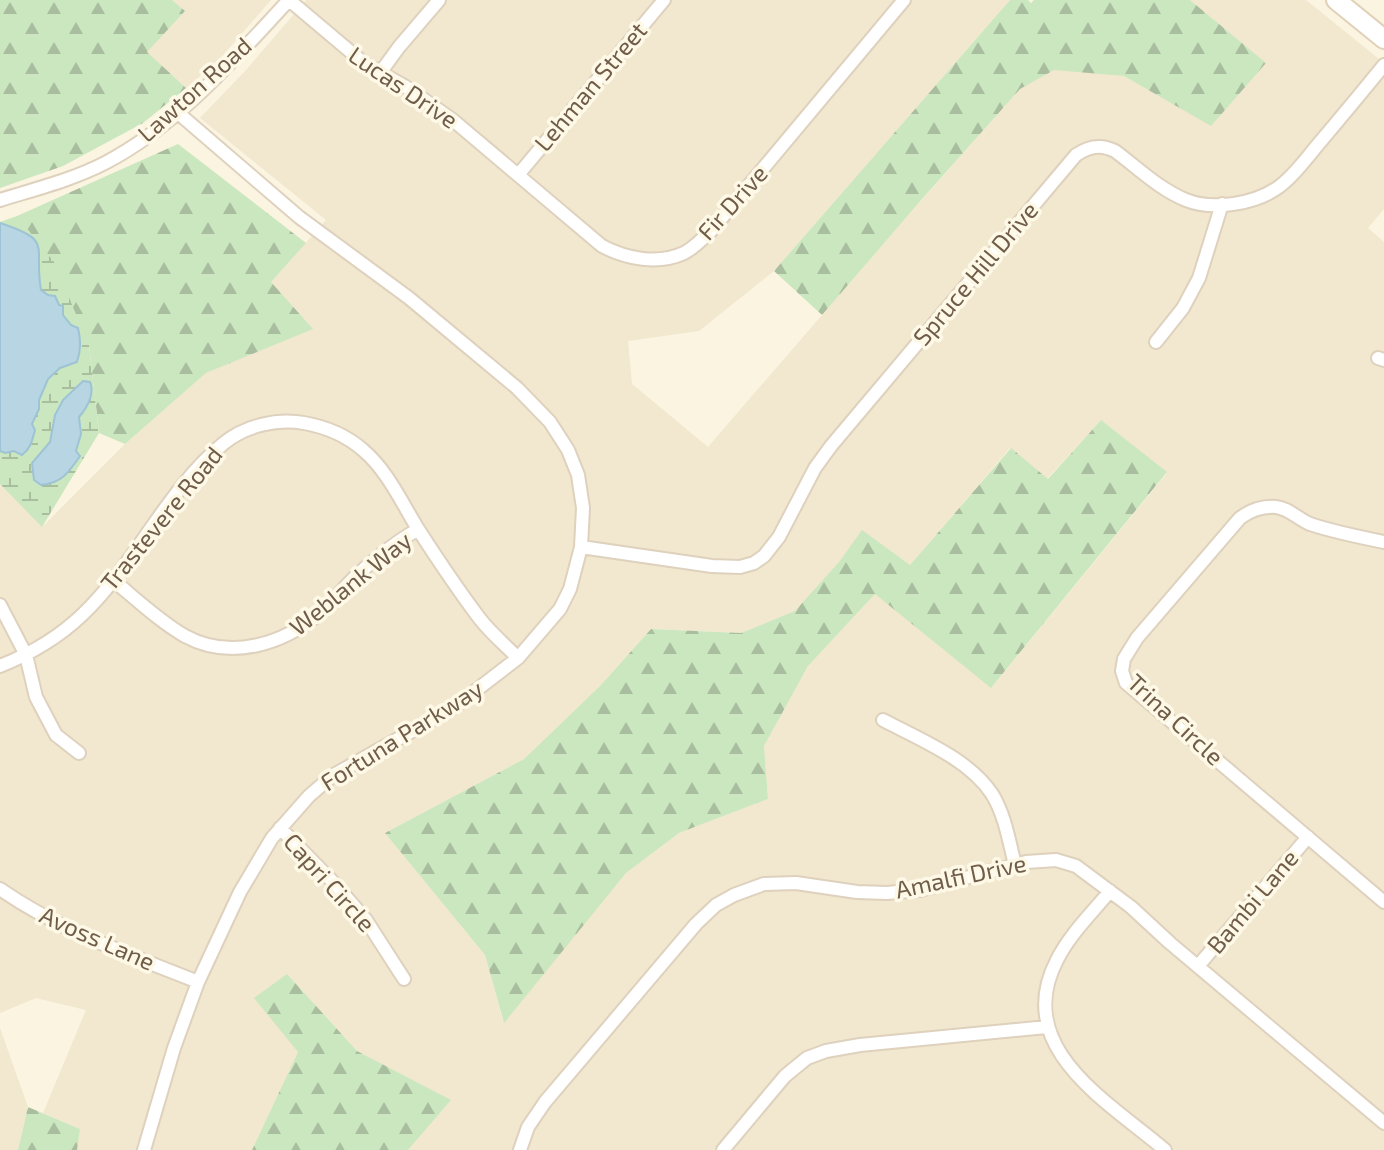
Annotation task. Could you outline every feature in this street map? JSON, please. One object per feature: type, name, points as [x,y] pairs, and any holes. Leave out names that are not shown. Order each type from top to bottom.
[{"type":"street","name":"Lucas Drive","points":[[289,0],[350,53],[454,121],[518,175]]},
{"type":"street","name":"Lawton Road","points":[[0,200],[68,179],[105,163],[145,138],[223,72],[289,0]]},
{"type":"street","points":[[380,73],[439,0]]},
{"type":"street","name":"Lehman Street","points":[[518,175],[664,0]]},
{"type":"street","name":"Fir Drive","points":[[518,175],[602,246],[619,255],[648,259],[682,254],[710,232],[904,0]]},
{"type":"street","points":[[1336,0],[1384,39]]},
{"type":"street","name":"Spruce Hill Drive","points":[[581,547],[712,566],[740,567],[754,563],[779,537],[815,468],[831,446],[1065,167],[1081,152],[1100,146],[1115,151],[1168,191],[1186,200],[1203,205],[1238,203],[1261,196],[1281,185],[1298,169],[1384,65]]},
{"type":"street","name":"Fortuna Parkway","points":[[144,1150],[174,1048],[198,982],[240,892],[272,838],[309,796],[332,776],[453,708],[518,658],[560,609],[570,589],[581,547],[583,508],[578,475],[568,450],[550,422],[505,378],[409,298],[299,217],[177,112]]},
{"type":"street","points":[[1156,342],[1183,308],[1199,278],[1222,204]]},
{"type":"street","name":"Trastevere Road","points":[[0,666],[57,636],[83,614],[113,580],[185,482],[226,441],[244,431],[290,420],[343,434],[366,451],[382,470],[418,529],[482,621],[518,658]]},
{"type":"street","name":"Trina Circle","points":[[1384,542],[1327,530],[1283,509],[1252,509],[1240,518],[1137,638],[1124,659],[1122,671],[1126,683],[1384,902]]},
{"type":"street","name":"Weblank Way","points":[[113,580],[166,624],[189,638],[220,647],[249,647],[276,641],[294,632],[321,612],[391,546],[418,529]]},
{"type":"street","points":[[0,605],[26,655],[36,697],[56,735],[79,753]]},
{"type":"street","points":[[883,720],[971,770],[991,793],[1003,818],[1015,865]]},
{"type":"street","name":"Capri Circle","points":[[280,828],[366,920],[404,979]]},
{"type":"street","name":"Bambi Lane","points":[[1198,966],[1308,837]]},
{"type":"street","name":"Amalfi Drive","points":[[520,1150],[528,1127],[555,1090],[696,924],[716,905],[734,895],[764,884],[796,883],[857,892],[920,890],[1015,865],[1056,860],[1076,866],[1110,891],[1384,1123]]},
{"type":"street","name":"Avoss Lane","points":[[0,889],[25,907],[85,936],[198,982]]},
{"type":"street","points":[[1110,891],[1056,961],[1047,986],[1047,1027],[1062,1058],[1086,1085],[1165,1150]]},
{"type":"street","points":[[723,1150],[785,1076],[817,1054],[860,1045],[1047,1027]]},
{"type":"shaded area","points":[[172,0],[271,0],[218,61],[186,88],[146,52],[185,11]]},
{"type":"shaded area","points":[[306,0],[1010,0],[774,271],[699,331],[628,341],[632,384],[708,447],[1020,89],[1054,69],[1124,76],[1211,125],[1265,63],[1190,0],[1306,0],[1384,63],[1384,209],[1368,228],[1384,242],[1384,1150],[408,1150],[450,1100],[357,1051],[287,974],[298,1052],[252,1150],[77,1150],[80,1129],[43,1113],[86,1010],[36,998],[0,1013],[0,484],[43,526],[125,444],[206,373],[312,329],[271,282],[326,220],[200,118]],"holes":[[[1101,420],[1167,473],[992,687],[875,594],[808,666],[764,746],[768,799],[679,833],[626,873],[503,1021],[485,955],[385,833],[524,759],[601,685],[651,629],[741,633],[796,611],[862,531],[910,565],[1010,448],[1047,479]]]},
{"type":"shaded area","points":[[0,1028],[28,1107],[18,1150],[0,1150]]},
{"type":"green space","points":[[0,0],[172,0],[185,11],[147,52],[186,88],[143,123],[63,166],[0,188]]},
{"type":"green space","points":[[1010,0],[1028,0],[1031,3],[1034,0],[1190,0],[1266,63],[1211,126],[1124,76],[1054,70],[1020,89],[822,315],[774,271]]},
{"type":"green space","points":[[178,144],[306,243],[271,282],[313,329],[206,373],[125,444],[99,433],[89,345],[17,216]]},
{"type":"green space","points":[[17,216],[54,262],[89,345],[99,433],[42,527],[0,484],[0,222]]},
{"type":"green space","points":[[1101,420],[1167,472],[991,688],[875,594],[808,666],[764,746],[768,799],[679,833],[626,873],[504,1023],[485,955],[385,833],[524,759],[601,685],[651,629],[741,633],[795,611],[839,562],[862,530],[910,565],[1011,448],[1048,479]]},
{"type":"green space","points":[[287,974],[357,1051],[451,1100],[408,1150],[252,1150],[298,1052],[254,998]]},
{"type":"green space","points":[[28,1107],[80,1129],[77,1150],[18,1150]]},
{"type":"water","points":[[0,223],[35,240],[41,290],[55,296],[59,305],[63,306],[63,315],[78,328],[80,337],[77,362],[60,368],[48,379],[32,424],[35,430],[32,441],[22,455],[14,451],[0,451]]},
{"type":"water","points":[[83,381],[90,382],[92,391],[79,417],[81,434],[76,451],[80,456],[60,479],[41,485],[34,480],[32,463],[50,442],[55,415],[63,400]]}]
